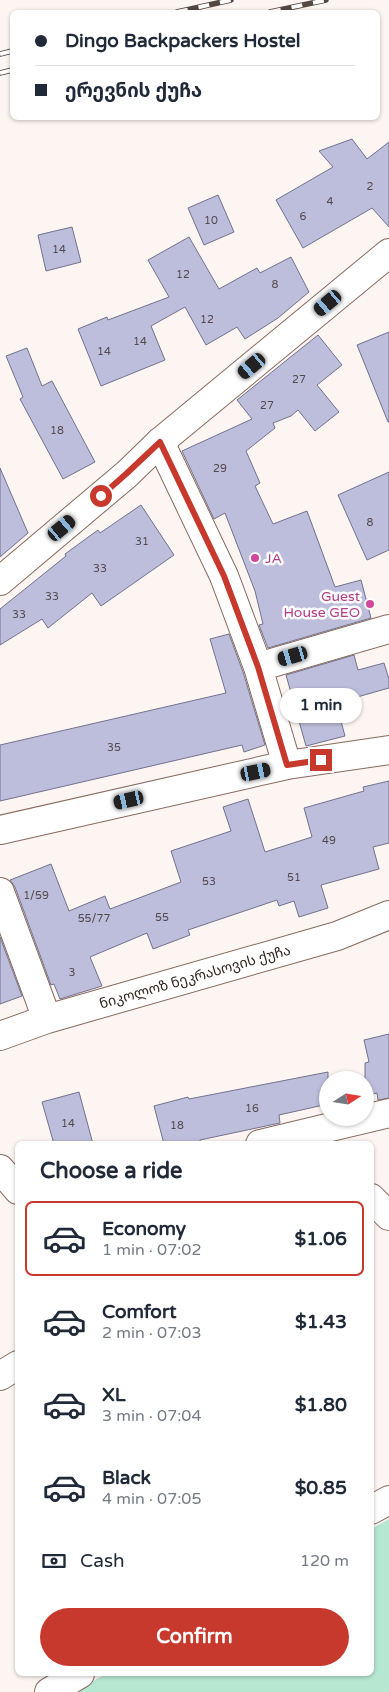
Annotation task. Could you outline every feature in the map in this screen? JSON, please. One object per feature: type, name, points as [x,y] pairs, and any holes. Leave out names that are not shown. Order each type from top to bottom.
[{"type":"street","points":[[0,581],[126,474],[160,442],[389,253]]},
{"type":"street","points":[[160,442],[224,576],[258,667],[287,765]]},
{"type":"street","points":[[258,667],[389,628]]},
{"type":"street","points":[[0,830],[287,765],[389,750]]},
{"type":"street","points":[[0,892],[47,1019]]},
{"type":"street","name":"ნიკოლოზ ნეკრასოვის ქუჩა","points":[[0,1036],[47,1019],[337,936],[389,915]]},
{"type":"street","points":[[291,1141],[312,1139],[389,1113]]},
{"type":"street","points":[[0,1169],[15,1186]]},
{"type":"street","points":[[374,1201],[389,1216]]},
{"type":"street","points":[[0,1376],[15,1367]]},
{"type":"street","points":[[374,1508],[389,1500]]},
{"type":"street","points":[[49,1692],[77,1676]]},
{"type":"green space","points":[[389,1519],[389,1692],[72,1692],[102,1676],[374,1676],[374,1527]]},
{"type":"building","points":[[352,139],[367,159],[389,142],[389,227],[372,208],[303,248],[276,200],[333,167],[319,151]]},
{"type":"building","points":[[218,195],[234,232],[204,245],[188,208]]},
{"type":"building","points":[[72,227],[81,262],[46,271],[38,235]]},
{"type":"building","points":[[189,237],[219,289],[257,268],[260,273],[291,257],[309,292],[278,318],[245,339],[237,327],[206,345],[185,307],[151,326],[165,360],[101,386],[78,329],[107,317],[108,320],[169,297],[148,260]]},
{"type":"building","points":[[389,332],[389,422],[388,422],[357,345]]},
{"type":"building","points":[[318,335],[342,365],[317,385],[339,412],[315,431],[298,410],[291,416],[273,423],[275,428],[246,451],[260,483],[255,486],[273,524],[307,511],[335,587],[361,580],[371,618],[268,648],[259,625],[263,624],[255,591],[225,513],[214,519],[182,451],[252,419],[237,400]]},
{"type":"building","points":[[27,348],[42,386],[52,381],[95,462],[63,479],[20,399],[23,397],[6,356]]},
{"type":"building","points":[[0,468],[28,533],[0,557]]},
{"type":"building","points":[[389,472],[389,550],[367,560],[338,495]]},
{"type":"building","points":[[141,505],[174,555],[101,606],[92,593],[48,628],[42,619],[0,645],[0,609],[66,556],[65,554],[98,530],[100,533]]},
{"type":"building","points":[[229,634],[243,672],[265,745],[244,752],[242,745],[0,801],[0,745],[226,693],[210,639]]},
{"type":"building","points":[[354,655],[358,670],[384,663],[389,679],[389,688],[336,703],[345,736],[306,746],[286,675]]},
{"type":"building","points":[[389,781],[389,843],[373,847],[379,869],[321,885],[328,908],[299,917],[294,901],[279,906],[277,900],[188,930],[190,935],[153,949],[147,933],[90,957],[102,986],[60,999],[54,984],[51,985],[15,887],[10,880],[51,864],[69,911],[105,896],[110,909],[181,882],[171,851],[231,831],[223,807],[248,799],[265,852],[312,837],[304,808],[364,791],[363,787]]},
{"type":"building","points":[[0,937],[22,996],[0,1004]]},
{"type":"building","points":[[389,1034],[389,1098],[378,1100],[377,1093],[374,1094],[374,1071],[365,1071],[365,1063],[369,1062],[364,1040]]},
{"type":"building","points":[[319,1074],[319,1106],[279,1115],[280,1123],[200,1141],[163,1141],[154,1106],[188,1097],[189,1099]]},
{"type":"building","points":[[79,1092],[92,1141],[53,1141],[42,1102]]},
{"type":"railway","points":[[186,10],[231,0]]},
{"type":"railway","points":[[279,10],[326,0]]},
{"type":"railway","points":[[0,54],[10,52]]},
{"type":"railway","points":[[0,73],[10,70]]},
{"type":"place","name":"JA","points":[[255,558]]},
{"type":"place","name":"Guest House GEO","points":[[370,604]]},
{"type":"route","points":[[101,496],[160,442],[224,576],[258,667],[287,765],[321,760]]}]
